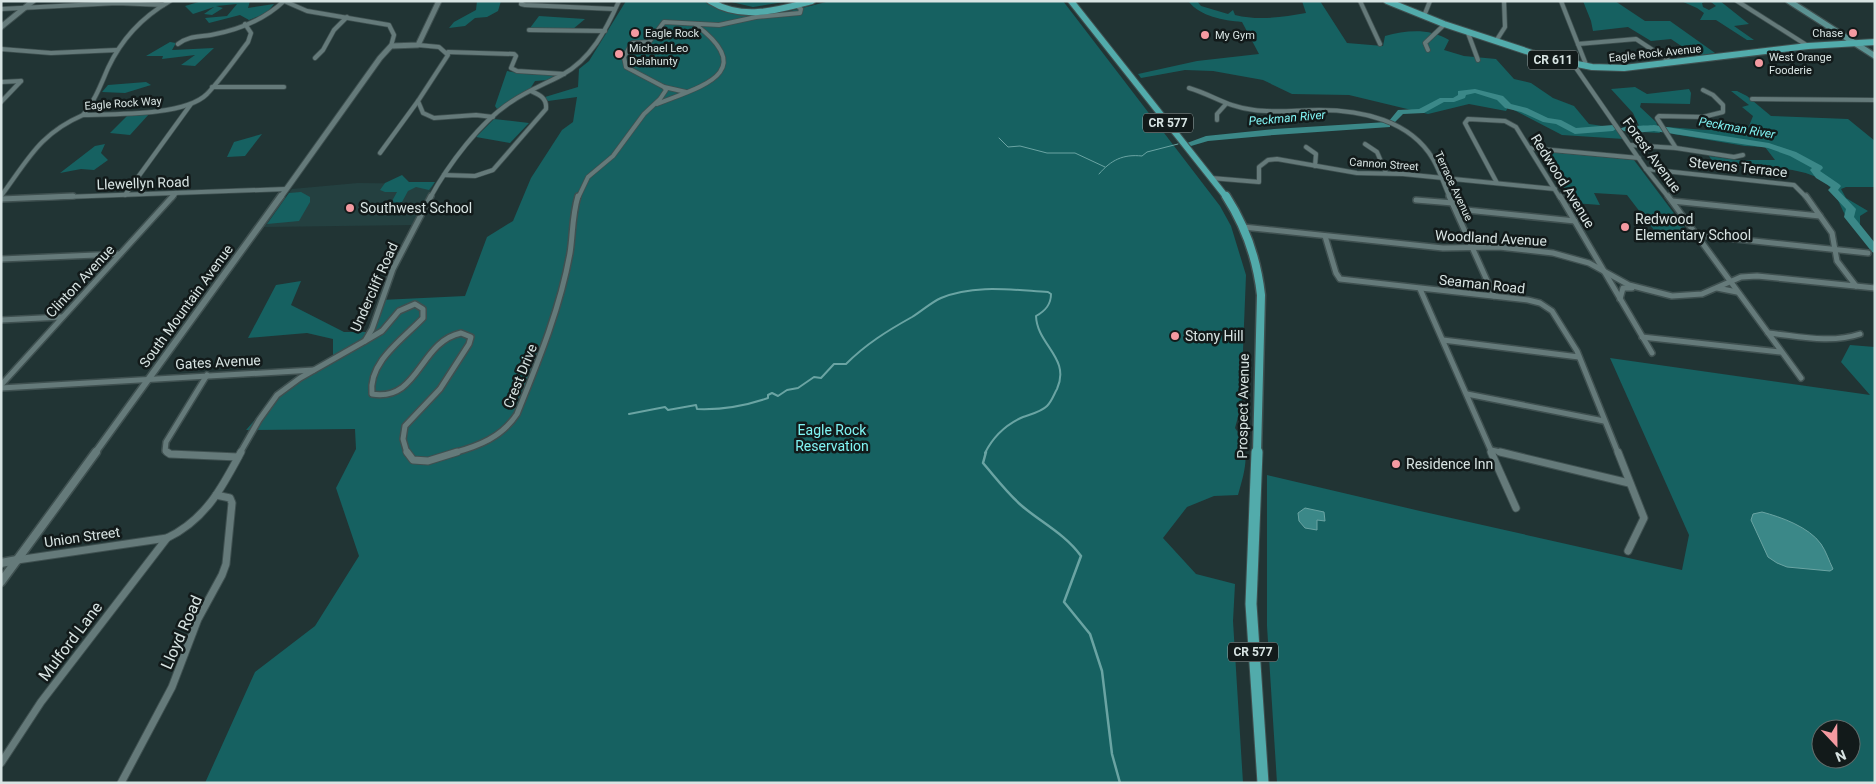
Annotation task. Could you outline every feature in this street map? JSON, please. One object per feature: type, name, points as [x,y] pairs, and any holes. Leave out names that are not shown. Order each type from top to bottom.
[{"type":"main road","points":[[710,1],[726,10],[743,13],[771,10],[804,1]]},
{"type":"main road","points":[[717,1],[723,6],[746,10],[812,1]]},
{"type":"main road","name":"Prospect Avenue","points":[[1071,1],[1230,203],[1244,227],[1258,271],[1261,295],[1256,514],[1251,604],[1262,783]]},
{"type":"main road","name":"Eagle Rock Avenue","points":[[1387,1],[1468,33],[1587,67],[1618,68],[1808,46],[1875,42]]},
{"type":"main road","points":[[1789,1],[1875,56]]},
{"type":"street","points":[[1,27],[33,1]]},
{"type":"street","points":[[83,115],[96,98],[101,82],[122,40],[133,28],[170,1]]},
{"type":"street","points":[[178,44],[185,39],[216,34],[245,24],[270,13],[284,1],[301,9],[389,26],[394,34],[394,41],[391,46]]},
{"type":"street","points":[[418,45],[439,1]]},
{"type":"street","points":[[522,1],[522,4],[525,5],[614,9]]},
{"type":"street","points":[[562,6],[566,1]]},
{"type":"street","name":"Undercliff Road","points":[[167,538],[176,536],[189,527],[216,495],[269,403],[287,387],[365,341],[372,329],[393,269],[444,174],[467,144],[493,116],[510,102],[564,74],[584,60],[600,40],[619,1]]},
{"type":"street","points":[[1360,1],[1380,44]]},
{"type":"street","points":[[1424,16],[1430,1]]},
{"type":"street","points":[[1496,41],[1505,32],[1507,22],[1504,1]]},
{"type":"street","points":[[1561,1],[1587,67]]},
{"type":"street","points":[[1737,1],[1808,46]]},
{"type":"street","points":[[1,9],[117,3],[163,5]]},
{"type":"street","points":[[686,92],[664,87],[626,67],[624,62],[628,48],[633,42],[650,41],[664,22],[719,24],[756,17],[796,14],[802,11],[795,3]]},
{"type":"street","points":[[315,58],[323,50],[334,30],[347,17]]},
{"type":"street","points":[[126,195],[191,104],[206,95],[248,42],[251,33],[245,24]]},
{"type":"street","name":"Crest Drive","points":[[654,105],[709,83],[721,72],[725,58],[722,50],[694,24]]},
{"type":"street","points":[[707,35],[710,30],[719,24]]},
{"type":"street","points":[[1428,50],[1425,43],[1427,39],[1445,24]]},
{"type":"street","points":[[529,30],[605,31]]},
{"type":"street","points":[[1468,33],[1478,60]]},
{"type":"street","points":[[1578,44],[1636,38],[1672,62]]},
{"type":"street","points":[[391,46],[418,45],[440,47],[448,52],[514,54],[516,56],[511,68],[519,72],[564,74]]},
{"type":"street","name":"South Mountain Avenue","points":[[1,582],[380,58],[391,46]]},
{"type":"street","points":[[1,49],[51,53],[117,50]]},
{"type":"street","points":[[380,153],[446,60],[448,52]]},
{"type":"street","name":"Forest Avenue","points":[[1576,65],[1576,68],[1646,169],[1698,235],[1801,378]]},
{"type":"street","points":[[1,82],[21,82],[1,102]]},
{"type":"street","points":[[212,87],[284,87]]},
{"type":"street","name":"Crest Drive","points":[[365,341],[380,332],[400,309],[415,304],[423,309],[422,318],[390,350],[373,376],[370,387],[372,394],[385,396],[405,386],[440,341],[460,333],[465,333],[471,337],[469,344],[440,389],[405,426],[403,440],[408,455],[413,460],[428,461],[452,454],[480,444],[504,431],[518,414],[550,332],[570,253],[573,212],[579,194],[588,177],[613,156],[644,114],[665,92],[664,87]]},
{"type":"street","name":"Terrace Avenue","points":[[1189,88],[1226,104],[1268,111],[1344,111],[1377,118],[1401,129],[1421,143],[1430,154],[1454,203],[1494,296]]},
{"type":"street","points":[[1676,148],[1657,117],[1703,117],[1722,112],[1723,105],[1719,100],[1703,90]]},
{"type":"street","points":[[444,174],[471,176],[486,174],[493,170],[546,109],[546,101],[543,97],[532,91]]},
{"type":"street","points":[[1752,99],[1875,100]]},
{"type":"street","points":[[418,101],[421,112],[429,117],[493,116]]},
{"type":"street","name":"Eagle Rock Way","points":[[1,198],[19,169],[54,130],[64,123],[83,115],[170,109],[191,104]]},
{"type":"street","points":[[1217,120],[1217,114],[1226,104]]},
{"type":"street","name":"Redwood Avenue","points":[[1497,183],[1465,121],[1472,119],[1509,122],[1516,127],[1575,221],[1652,353]]},
{"type":"street","points":[[1365,144],[1377,152],[1386,173]]},
{"type":"street","points":[[1630,145],[1676,148],[1734,156],[1744,155]]},
{"type":"street","points":[[1306,147],[1316,154],[1315,166]]},
{"type":"street","points":[[1530,148],[1639,158]]},
{"type":"street","name":"Cannon Street","points":[[1211,178],[1259,182],[1259,167],[1268,160],[1285,160],[1357,173],[1386,173],[1555,189]]},
{"type":"street","name":"Stevens Terrace","points":[[1646,169],[1790,184],[1801,190],[1832,232],[1838,264],[1856,286]]},
{"type":"street","name":"Llewellyn Road","points":[[1,198],[286,189]]},
{"type":"street","name":"Clinton Avenue","points":[[1,387],[62,317],[176,193]]},
{"type":"street","points":[[1416,200],[1454,203]]},
{"type":"street","points":[[1672,201],[1820,216]]},
{"type":"street","points":[[1456,209],[1575,221]]},
{"type":"street","name":"Woodland Avenue","points":[[1244,227],[1443,248],[1499,247],[1566,255],[1589,263],[1638,288],[1664,294],[1688,296],[1702,294],[1730,280],[1757,276],[1875,288]]},
{"type":"street","points":[[1698,235],[1868,253]]},
{"type":"street","name":"Seaman Road","points":[[1325,236],[1336,273],[1340,279],[1535,301],[1548,308],[1579,357],[1644,518],[1628,551]]},
{"type":"street","points":[[1,259],[120,254]]},
{"type":"street","points":[[1420,288],[1516,508]]},
{"type":"street","points":[[1620,299],[1623,288],[1638,288]]},
{"type":"street","points":[[1715,288],[1725,288],[1739,293]]},
{"type":"street","points":[[1,320],[62,317]]},
{"type":"street","points":[[1768,333],[1832,339],[1852,338],[1860,334]]},
{"type":"street","points":[[1642,337],[1781,352]]},
{"type":"street","points":[[1443,340],[1579,357]]},
{"type":"street","name":"Gates Avenue","points":[[1,387],[316,370]]},
{"type":"street","points":[[207,375],[166,442],[165,451],[170,454],[238,457]]},
{"type":"street","points":[[1467,394],[1604,421]]},
{"type":"street","points":[[1491,450],[1629,482]]},
{"type":"street","name":"Lloyd Road","points":[[121,783],[172,687],[198,619],[216,588],[226,564],[232,504],[230,498],[216,495]]},
{"type":"street","name":"Union Street","points":[[1,563],[167,538]]},
{"type":"street","name":"Mulford Lane","points":[[1,763],[41,702],[167,538]]},
{"type":"shaded area","name":"Southwest School","points":[[358,183],[434,184],[413,225],[264,227],[292,189]]},
{"type":"shaded area","points":[[1305,508],[1324,512],[1325,521],[1317,520],[1317,530],[1305,528],[1299,521],[1298,513]]},
{"type":"shaded area","points":[[1762,512],[1786,520],[1816,538],[1823,547],[1833,569],[1830,571],[1787,567],[1768,557],[1751,520],[1753,514]]},
{"type":"green space","points":[[202,1],[250,1],[248,8],[274,4],[267,13],[249,20],[240,15],[209,23],[205,18],[227,16],[237,4],[216,6],[223,8],[212,15],[204,14],[214,7],[193,14],[185,6]]},
{"type":"green space","points":[[477,1],[501,1],[498,11],[487,17],[475,18],[465,26],[449,28],[454,22],[476,10]]},
{"type":"green space","name":"Eagle Rock Reservation","points":[[626,1],[711,1],[714,6],[782,13],[830,1],[1063,1],[1220,206],[1231,226],[1246,275],[1242,374],[1245,382],[1241,390],[1242,402],[1235,428],[1244,444],[1246,460],[1238,495],[1214,496],[1187,507],[1163,538],[1196,574],[1235,584],[1233,621],[1243,783],[205,783],[255,672],[315,626],[359,556],[336,488],[356,449],[355,429],[246,430],[279,392],[333,363],[333,339],[307,333],[248,338],[276,285],[301,281],[291,305],[344,332],[368,332],[381,300],[465,296],[487,237],[513,221],[531,178],[562,130],[573,122],[577,97],[548,101],[545,97],[578,87],[579,69],[589,61]]},
{"type":"green space","points":[[727,1],[790,1],[753,7]]},
{"type":"green space","points":[[1188,1],[1197,1],[1201,6],[1228,14],[1233,10],[1235,15],[1262,18],[1306,13],[1302,1],[1320,1],[1347,43],[1383,46],[1385,36],[1410,31],[1434,33],[1449,40],[1444,50],[1464,56],[1496,59],[1514,79],[1531,83],[1553,98],[1574,106],[1589,124],[1617,128],[1624,139],[1562,135],[1508,107],[1506,111],[1469,104],[1428,114],[1349,95],[1292,94],[1263,80],[1213,71],[1185,70],[1141,78],[1138,74],[1197,61],[1259,54],[1242,22],[1220,19],[1206,14],[1199,11]]},
{"type":"green space","points":[[1583,1],[1615,1],[1645,21],[1670,21],[1715,53],[1696,56],[1671,39],[1651,41],[1628,27],[1593,31]]},
{"type":"green space","points":[[1681,1],[1706,1],[1702,3],[1703,7],[1709,10],[1716,6],[1711,2],[1720,1],[1749,24],[1734,26],[1754,40],[1747,40],[1716,20],[1700,20],[1704,13]]},
{"type":"green space","points":[[539,16],[585,19],[573,29],[530,28]]},
{"type":"green space","points":[[170,42],[176,43],[172,50],[214,48],[195,66],[181,65],[195,55],[162,59],[163,56],[146,56]]},
{"type":"green space","points":[[507,71],[524,74],[555,75],[548,80],[535,81],[530,89],[497,109],[495,106]]},
{"type":"green space","points":[[146,82],[151,85],[125,93],[102,92],[108,85]]},
{"type":"green space","points":[[1635,87],[1647,94],[1689,89],[1691,93],[1690,104],[1641,103],[1640,107],[1656,122],[1660,133],[1642,132],[1633,113],[1611,89]]},
{"type":"green space","points":[[1731,91],[1737,91],[1747,96],[1771,116],[1848,119],[1875,141],[1875,187],[1846,187],[1841,189],[1846,198],[1868,211],[1860,216],[1860,224],[1853,227],[1831,189],[1817,177],[1789,169],[1714,164],[1709,156],[1737,160],[1775,160],[1765,147],[1745,146],[1673,134],[1667,127],[1706,130],[1732,128],[1730,125],[1736,123],[1749,126],[1753,116],[1742,107],[1749,105]]},
{"type":"green space","points":[[150,113],[130,135],[110,133],[129,114]]},
{"type":"green space","points":[[494,119],[529,123],[510,143],[476,137]]},
{"type":"green space","points":[[262,134],[245,156],[227,157],[234,142]]},
{"type":"green space","points":[[105,144],[101,153],[108,160],[94,170],[81,169],[60,173],[95,146]]},
{"type":"green space","points":[[1538,151],[1634,160],[1691,236],[1657,234],[1627,195],[1594,193],[1600,205],[1574,203]]},
{"type":"green space","points":[[402,175],[409,182],[435,182],[429,190],[416,187],[408,191],[402,202],[391,203],[397,192],[380,190],[385,183]]},
{"type":"green space","points":[[301,192],[310,197],[310,202],[299,221],[267,224],[289,193]]},
{"type":"green space","points":[[1850,345],[1875,347],[1875,783],[1277,783],[1267,626],[1267,475],[1682,570],[1689,535],[1610,358],[1870,395],[1841,362]]},
{"type":"waterway","name":"Peckman River","points":[[1393,121],[1401,112],[1421,111],[1443,100],[1454,100],[1462,96],[1461,93],[1475,91],[1500,98],[1508,106],[1524,110],[1546,120],[1558,122],[1575,131],[1613,128]]},
{"type":"waterway","name":"Peckman River","points":[[1191,143],[1206,139],[1274,132],[1387,125]]},
{"type":"waterway","name":"Peckman River","points":[[1624,129],[1654,128],[1769,146],[1793,154],[1819,168],[1814,170],[1819,176],[1836,186],[1833,190],[1851,209],[1849,217],[1875,250]]},
{"type":"waterway","points":[[999,138],[1008,147],[1020,146],[1047,153],[1075,153],[1105,167]]},
{"type":"waterway","name":"Peckman River","points":[[1099,174],[1108,165],[1123,157],[1142,156],[1147,152],[1178,144]]},
{"type":"waterway","points":[[629,414],[665,407],[668,410],[696,405],[697,409],[724,408],[759,401],[768,398],[768,395],[772,393],[778,396],[787,390],[798,388],[814,377],[821,378],[834,364],[846,364],[869,344],[941,298],[980,289],[1048,292],[1051,294],[1049,304],[1045,310],[1036,316],[1042,335],[1057,360],[1060,369],[1057,389],[1052,400],[1045,408],[1023,417],[1006,427],[996,436],[985,453]]},
{"type":"waterway","points":[[986,452],[983,463],[1006,491],[1022,506],[1068,541],[1081,556],[1064,602],[1090,634],[1102,671],[1112,754],[1120,783]]},
{"type":"place","name":"Eagle Rock","points":[[635,33]]},
{"type":"place","name":"Chase","points":[[1853,33]]},
{"type":"place","name":"My Gym","points":[[1205,35]]},
{"type":"place","name":"Michael Leo Delahunty","points":[[619,54]]},
{"type":"place","name":"West Orange Fooderie","points":[[1759,63]]},
{"type":"place","name":"Southwest School","points":[[350,208]]},
{"type":"place","name":"Redwood Elementary School","points":[[1625,227]]},
{"type":"place","name":"Stony Hill","points":[[1175,336]]},
{"type":"place","name":"Residence Inn","points":[[1396,464]]}]
